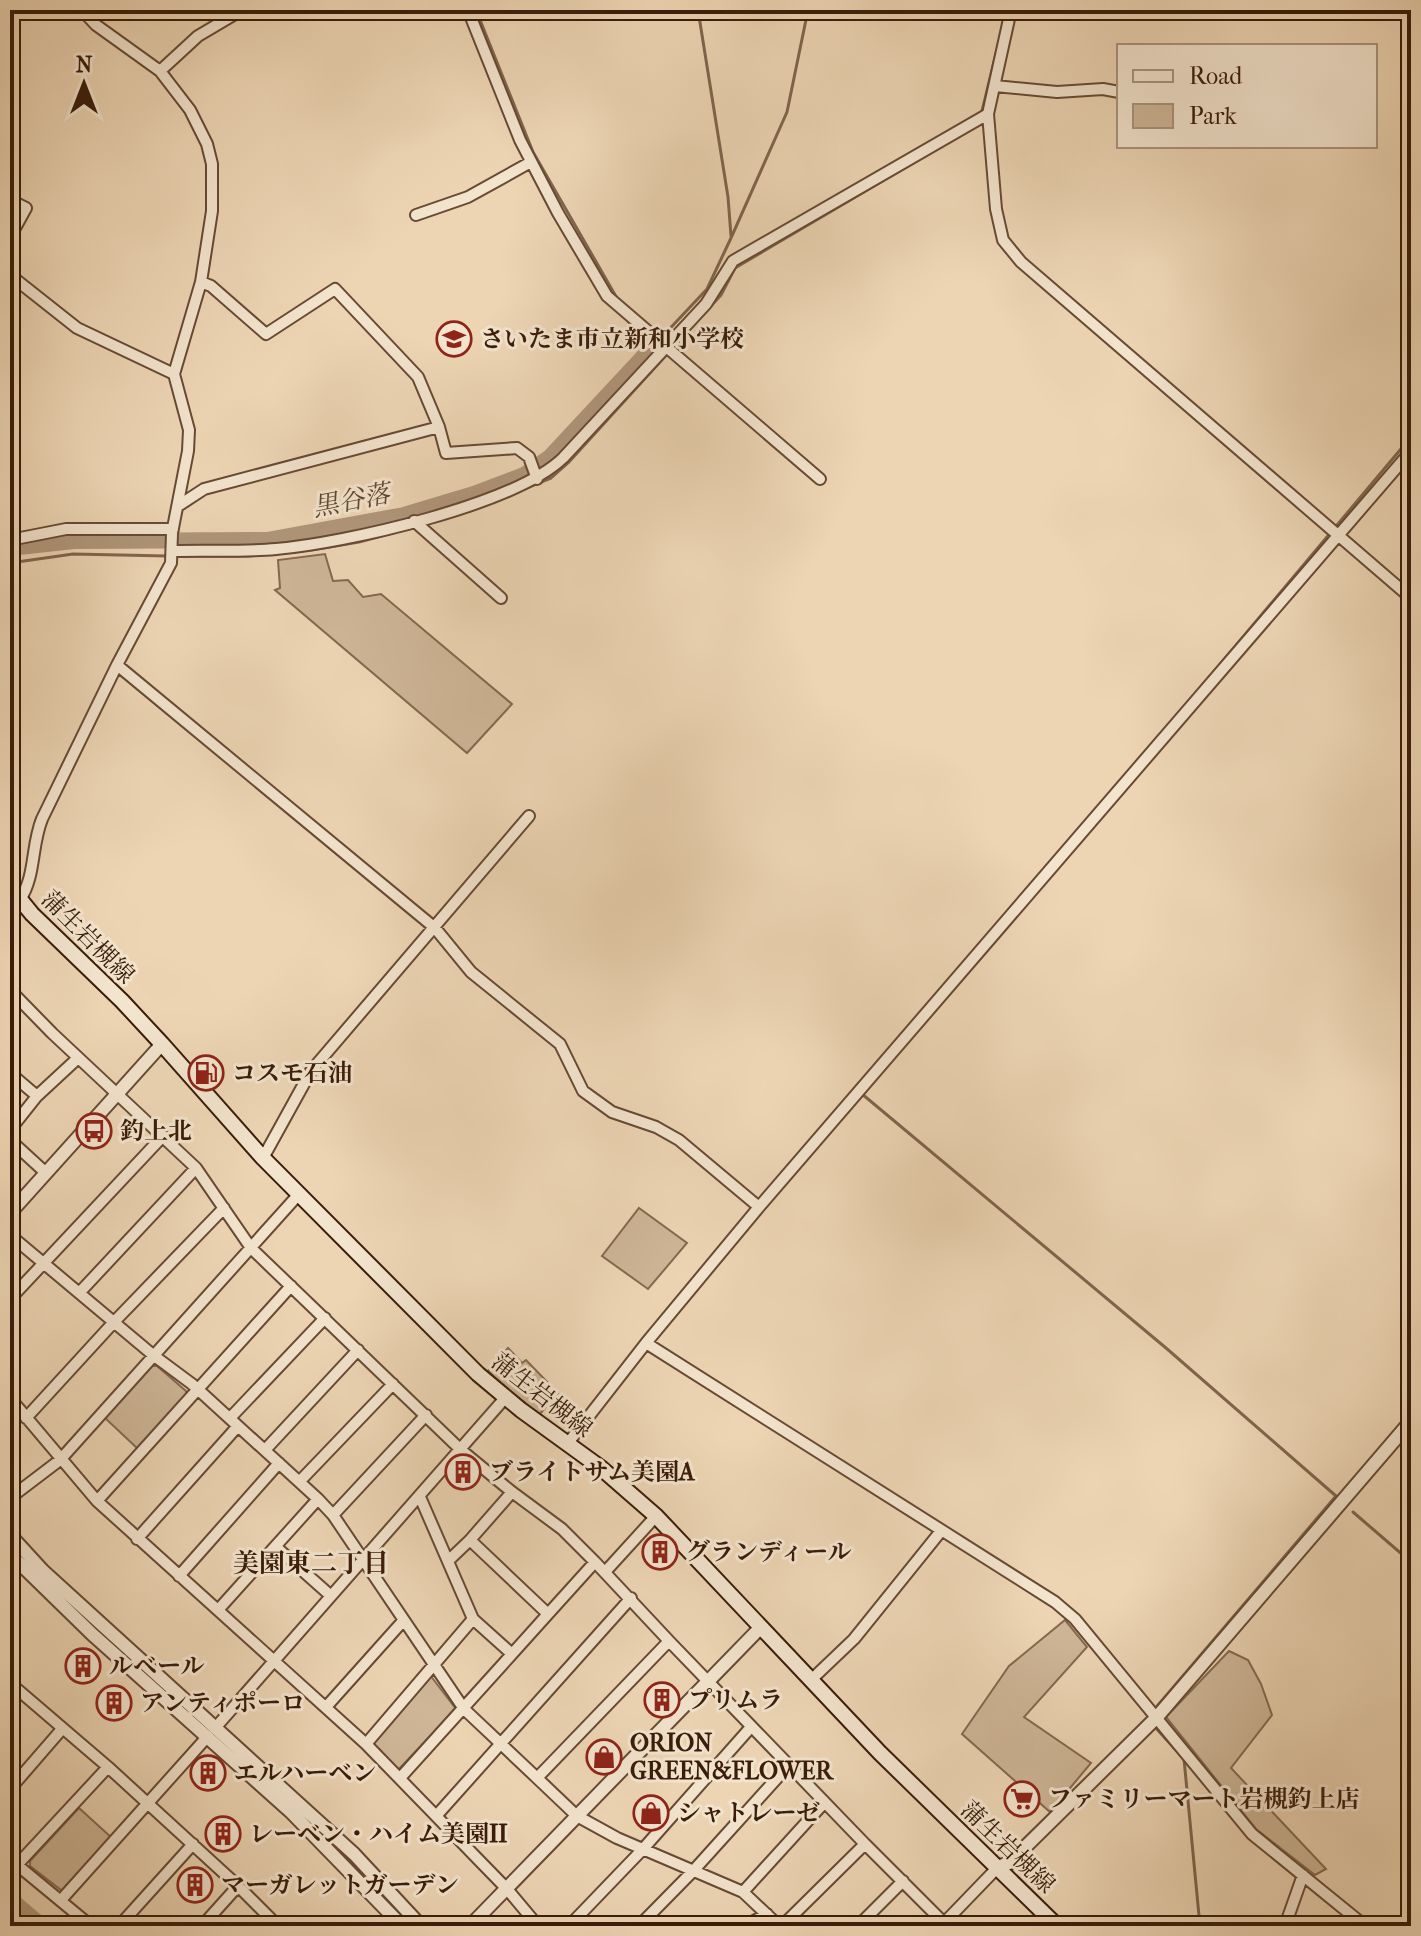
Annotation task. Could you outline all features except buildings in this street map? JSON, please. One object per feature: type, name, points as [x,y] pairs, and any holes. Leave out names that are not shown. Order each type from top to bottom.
[{"type":"main road","name":"蒲生岩槻線","points":[[15,894],[162,1044],[299,1194],[505,1398],[628,1489],[656,1516],[919,1793],[1057,1926]]},
{"type":"street","points":[[15,894],[27,888],[38,828],[117,665],[171,563],[189,430],[174,374],[201,282],[212,211],[212,164],[207,144],[190,110],[160,71],[96,25],[82,10]]},
{"type":"street","points":[[160,71],[198,36],[242,10]]},
{"type":"street","points":[[468,10],[531,162],[607,296],[820,479]]},
{"type":"street","points":[[1011,10],[988,114],[996,209],[1003,240],[1012,254],[1411,598]]},
{"type":"street","points":[[995,86],[1057,92],[1103,89],[1117,92]]},
{"type":"street","points":[[172,548],[275,549],[339,539],[504,494],[537,479],[563,458],[706,304],[733,261],[988,114]]},
{"type":"street","points":[[416,215],[468,197],[531,162]]},
{"type":"street","points":[[10,200],[26,208],[10,237]]},
{"type":"street","points":[[10,275],[77,328],[174,374]]},
{"type":"street","points":[[201,282],[211,286],[266,334],[335,289],[418,377],[439,427],[446,453],[517,448],[529,457],[537,479]]},
{"type":"street","points":[[178,506],[204,489],[439,427]]},
{"type":"street","points":[[568,1443],[759,1207],[1411,451]]},
{"type":"street","points":[[414,521],[501,598]]},
{"type":"street","points":[[10,540],[66,529],[173,531]]},
{"type":"street","points":[[117,665],[435,928],[471,972],[560,1044],[583,1091],[612,1112],[656,1127],[679,1140],[759,1207]]},
{"type":"street","points":[[263,1158],[311,1071],[529,816]]},
{"type":"street","points":[[10,990],[196,1168],[251,1248],[461,1450],[562,1529],[788,1766],[945,1924],[998,1867],[1009,1863],[1157,1717],[1411,1421]]},
{"type":"street","points":[[10,1213],[162,1044]]},
{"type":"street","points":[[10,1130],[37,1096],[78,1058]]},
{"type":"street","points":[[10,1073],[37,1096]]},
{"type":"street","points":[[10,1299],[163,1136]]},
{"type":"street","points":[[10,1140],[46,1173]]},
{"type":"street","points":[[80,1292],[196,1168]]},
{"type":"street","points":[[10,1498],[60,1460],[299,1194]]},
{"type":"street","points":[[26,1418],[224,1208]]},
{"type":"street","points":[[10,1235],[199,1390],[318,1499],[333,1515],[464,1709],[577,1816],[643,1849],[743,1892],[780,1926],[865,1844]]},
{"type":"street","points":[[97,1501],[291,1286]]},
{"type":"street","points":[[137,1539],[325,1318]]},
{"type":"street","points":[[646,1343],[1055,1602],[1075,1619],[1252,1834],[1365,1926]]},
{"type":"street","points":[[265,1450],[358,1350]]},
{"type":"street","points":[[300,1481],[393,1384]]},
{"type":"street","points":[[10,1398],[97,1501],[366,1744],[507,1889],[538,1926]]},
{"type":"street","points":[[61,1900],[505,1398]]},
{"type":"street","points":[[333,1515],[426,1415]]},
{"type":"street","points":[[179,1576],[279,1463]]},
{"type":"street","points":[[448,1561],[512,1492]]},
{"type":"street","points":[[420,1497],[473,1619],[512,1654]]},
{"type":"street","points":[[218,1610],[318,1499]]},
{"type":"street","points":[[605,1572],[656,1516]]},
{"type":"street","points":[[811,1680],[854,1639],[941,1531]]},
{"type":"street","points":[[10,1535],[43,1571],[212,1732],[402,1926]]},
{"type":"street","points":[[470,1540],[548,1614]]},
{"type":"street","points":[[276,1547],[331,1596]]},
{"type":"street","points":[[10,1554],[92,1634],[354,1854],[421,1926]]},
{"type":"street","points":[[400,1778],[595,1562]]},
{"type":"street","points":[[437,1815],[631,1598]]},
{"type":"street","points":[[366,1744],[473,1619]]},
{"type":"street","points":[[326,1707],[403,1621]]},
{"type":"street","points":[[470,1926],[761,1627]]},
{"type":"street","points":[[537,1778],[669,1641]]},
{"type":"street","points":[[10,1683],[193,1844],[278,1926]]},
{"type":"street","points":[[10,1703],[20,1692]]},
{"type":"street","points":[[569,1926],[643,1849],[751,1727]]},
{"type":"street","points":[[10,1789],[62,1729]]},
{"type":"street","points":[[639,1926],[788,1766]]},
{"type":"street","points":[[91,1926],[14,1862],[108,1767]]},
{"type":"street","points":[[743,1892],[824,1803]]},
{"type":"street","points":[[119,1926],[193,1844]]},
{"type":"street","points":[[1285,1926],[1303,1875]]},
{"type":"street","points":[[858,1926],[903,1881]]},
{"type":"street","points":[[202,1926],[238,1886]]},
{"type":"street","points":[[745,1926],[767,1914]]},
{"type":"green space","points":[[325,554],[333,581],[348,580],[363,597],[381,594],[512,704],[467,753],[275,590],[280,588],[278,560]]},
{"type":"green space","points":[[639,1208],[687,1243],[648,1289],[602,1256]]},
{"type":"green space","points":[[508,1348],[522,1363],[526,1360],[558,1393],[540,1414],[488,1371]]},
{"type":"green space","points":[[152,1366],[157,1366],[186,1391],[186,1396],[138,1449],[105,1418]]},
{"type":"green space","points":[[1065,1620],[1087,1647],[1024,1717],[1091,1763],[1050,1812],[962,1734],[1009,1666]]},
{"type":"green space","points":[[1229,1651],[1248,1660],[1272,1715],[1231,1768],[1326,1869],[1315,1875],[1256,1829],[1166,1717]]},
{"type":"green space","points":[[430,1675],[456,1709],[398,1770],[373,1744]]},
{"type":"green space","points":[[79,1808],[112,1838],[65,1891],[30,1866],[30,1861]]},
{"type":"waterway","points":[[476,10],[533,152],[618,300]]},
{"type":"waterway","points":[[698,10],[728,197],[731,236]]},
{"type":"waterway","points":[[627,318],[645,355],[707,289],[787,112],[808,10]]},
{"type":"waterway","points":[[1002,30],[1006,10]]},
{"type":"waterway","points":[[1408,10],[1411,70]]},
{"type":"waterway","points":[[981,115],[999,41]]},
{"type":"waterway","points":[[470,511],[551,478],[568,463],[721,295],[735,268],[942,146]]},
{"type":"waterway","name":"黒谷落","points":[[10,548],[74,541],[267,540],[404,515],[474,494],[524,475],[550,457],[645,355]]},
{"type":"waterway","points":[[1200,688],[1411,437]]},
{"type":"waterway","points":[[311,550],[393,533]]},
{"type":"waterway","points":[[175,556],[249,556],[303,551]]},
{"type":"waterway","points":[[10,563],[73,554],[167,556]]},
{"type":"waterway","points":[[862,1094],[1166,1348],[1336,1496],[1153,1711]]},
{"type":"waterway","points":[[1353,1512],[1411,1562]]},
{"type":"waterway","points":[[1154,1726],[1184,1759],[1200,1926]]},
{"type":"waterway","points":[[10,1899],[42,1926]]},
{"type":"place","name":"さいたま市立新和小学校","points":[[454,339]]},
{"type":"place","name":"コスモ石油","points":[[206,1073]]},
{"type":"place","name":"釣上北","points":[[94,1131]]},
{"type":"place","name":"ブライトサム美園A","points":[[463,1472]]},
{"type":"place","name":"グランディール","points":[[660,1552]]},
{"type":"place","name":"ルベール","points":[[83,1666]]},
{"type":"place","name":"プリムラ","points":[[662,1700]]},
{"type":"place","name":"アンティポーロ","points":[[114,1703]]},
{"type":"place","name":"ORION GREEN&FLOWER","points":[[604,1757]]},
{"type":"place","name":"エルハーベン","points":[[208,1773]]},
{"type":"place","name":"ファミリーマート岩槻釣上店","points":[[1022,1799]]},
{"type":"place","name":"シャトレーゼ","points":[[651,1813]]},
{"type":"place","name":"レーベン・ハイム美園II","points":[[223,1834]]},
{"type":"place","name":"マーガレットガーデン","points":[[195,1885]]},
{"type":"district","name":"美園東二丁目","points":[[311,1563]]}]
